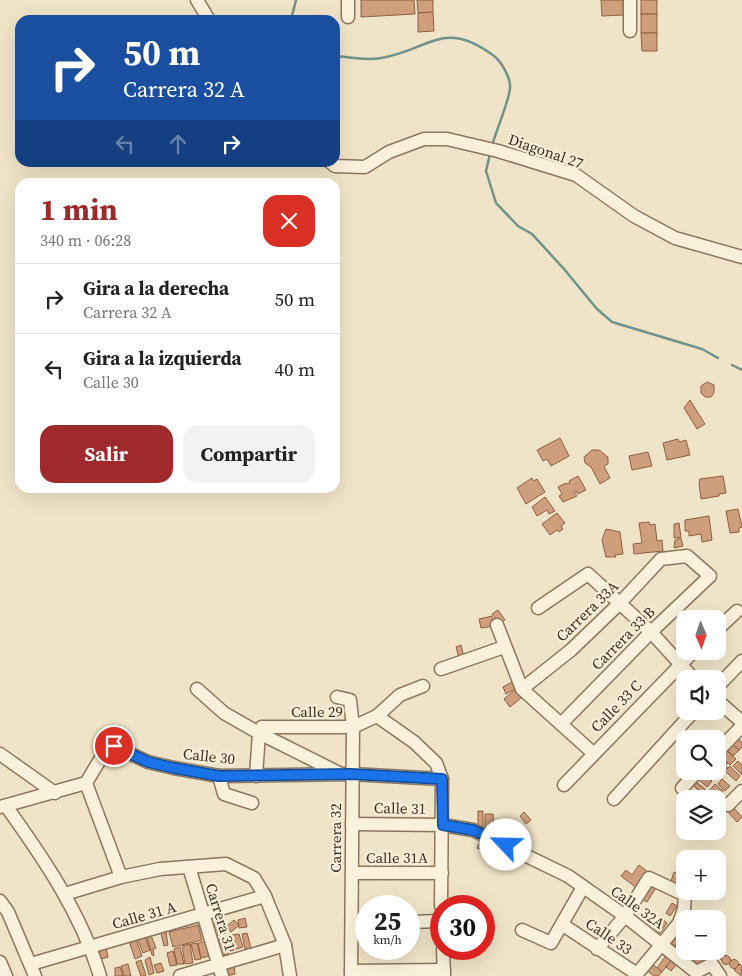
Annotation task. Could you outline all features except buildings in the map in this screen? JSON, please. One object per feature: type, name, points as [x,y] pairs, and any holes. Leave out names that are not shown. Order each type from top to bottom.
[{"type":"street","points":[[348,0],[348,17]]},
{"type":"street","points":[[630,0],[630,32]]},
{"type":"street","points":[[203,2],[207,15]]},
{"type":"street","name":"Diagonal 27","points":[[340,166],[365,167],[389,152],[424,139],[447,139],[479,146],[576,175],[634,216],[675,238],[742,257]]},
{"type":"street","name":"Carrera 33A","points":[[522,689],[571,650],[662,559],[687,556],[710,576]]},
{"type":"street","points":[[538,608],[588,574],[651,632],[686,670]]},
{"type":"street","name":"Carrera 33 B","points":[[561,724],[651,632],[710,576]]},
{"type":"street","points":[[726,621],[737,610]]},
{"type":"street","points":[[497,625],[522,689],[593,753]]},
{"type":"street","points":[[441,668],[504,647]]},
{"type":"street","name":"Calle 33 C","points":[[564,785],[684,660]]},
{"type":"street","points":[[726,678],[742,661]]},
{"type":"street","name":"Calle 29","points":[[259,733],[262,727],[352,727],[377,716],[400,695],[423,686]]},
{"type":"street","points":[[197,689],[224,713],[259,733],[346,774]]},
{"type":"street","name":"Carrera 32","points":[[343,699],[352,727],[346,774],[352,824],[351,974]]},
{"type":"street","points":[[726,708],[742,722]]},
{"type":"street","points":[[377,716],[414,742],[429,756],[436,763],[442,779],[442,895]]},
{"type":"street","points":[[614,799],[686,720]]},
{"type":"street","points":[[726,743],[742,726]]},
{"type":"street","points":[[256,776],[259,733]]},
{"type":"street","name":"Calle 30","points":[[86,783],[107,748],[114,746],[148,762],[219,776],[346,774],[442,779]]},
{"type":"street","points":[[0,754],[55,793]]},
{"type":"street","points":[[219,776],[224,794],[252,802]]},
{"type":"street","points":[[682,788],[690,780]]},
{"type":"street","points":[[100,976],[91,947],[65,894],[3,807],[86,783],[121,877]]},
{"type":"street","points":[[728,805],[742,791]]},
{"type":"street","name":"Calle 31","points":[[352,824],[443,825],[473,830],[568,876],[583,887]]},
{"type":"street","points":[[65,894],[121,877],[160,869],[226,864],[254,878],[265,896],[285,945],[290,976]]},
{"type":"street","name":"Carrera 31","points":[[189,867],[220,971]]},
{"type":"street","name":"Calle 31A","points":[[352,873],[442,873]]},
{"type":"street","points":[[598,948],[625,916],[650,878],[686,895],[679,923],[661,944]]},
{"type":"street","points":[[522,930],[551,944],[583,887]]},
{"type":"street","name":"Calle 32A","points":[[583,887],[625,916],[696,972],[712,964],[720,976]]},
{"type":"street","name":"Calle 31 A","points":[[33,970],[91,947],[265,896]]},
{"type":"street","points":[[0,901],[8,912],[33,970]]},
{"type":"street","name":"Calle 33","points":[[563,925],[637,974],[661,944]]},
{"type":"street","points":[[180,976],[220,971],[285,945]]},
{"type":"street","points":[[351,974],[444,973],[443,960]]},
{"type":"street","points":[[0,962],[6,976]]},
{"type":"waterway","points":[[292,15],[296,0]]},
{"type":"waterway","points":[[340,57],[376,59],[449,38],[462,39],[477,45],[500,62],[510,84],[507,101],[492,146]]},
{"type":"waterway","points":[[490,154],[486,171],[496,203],[518,226],[532,234],[597,309],[612,322],[702,349],[718,358]]},
{"type":"waterway","points":[[732,365],[742,370]]},
{"type":"route","points":[[114,746],[148,762],[219,776],[351,774],[442,779],[443,825],[473,830],[506,845]]}]
